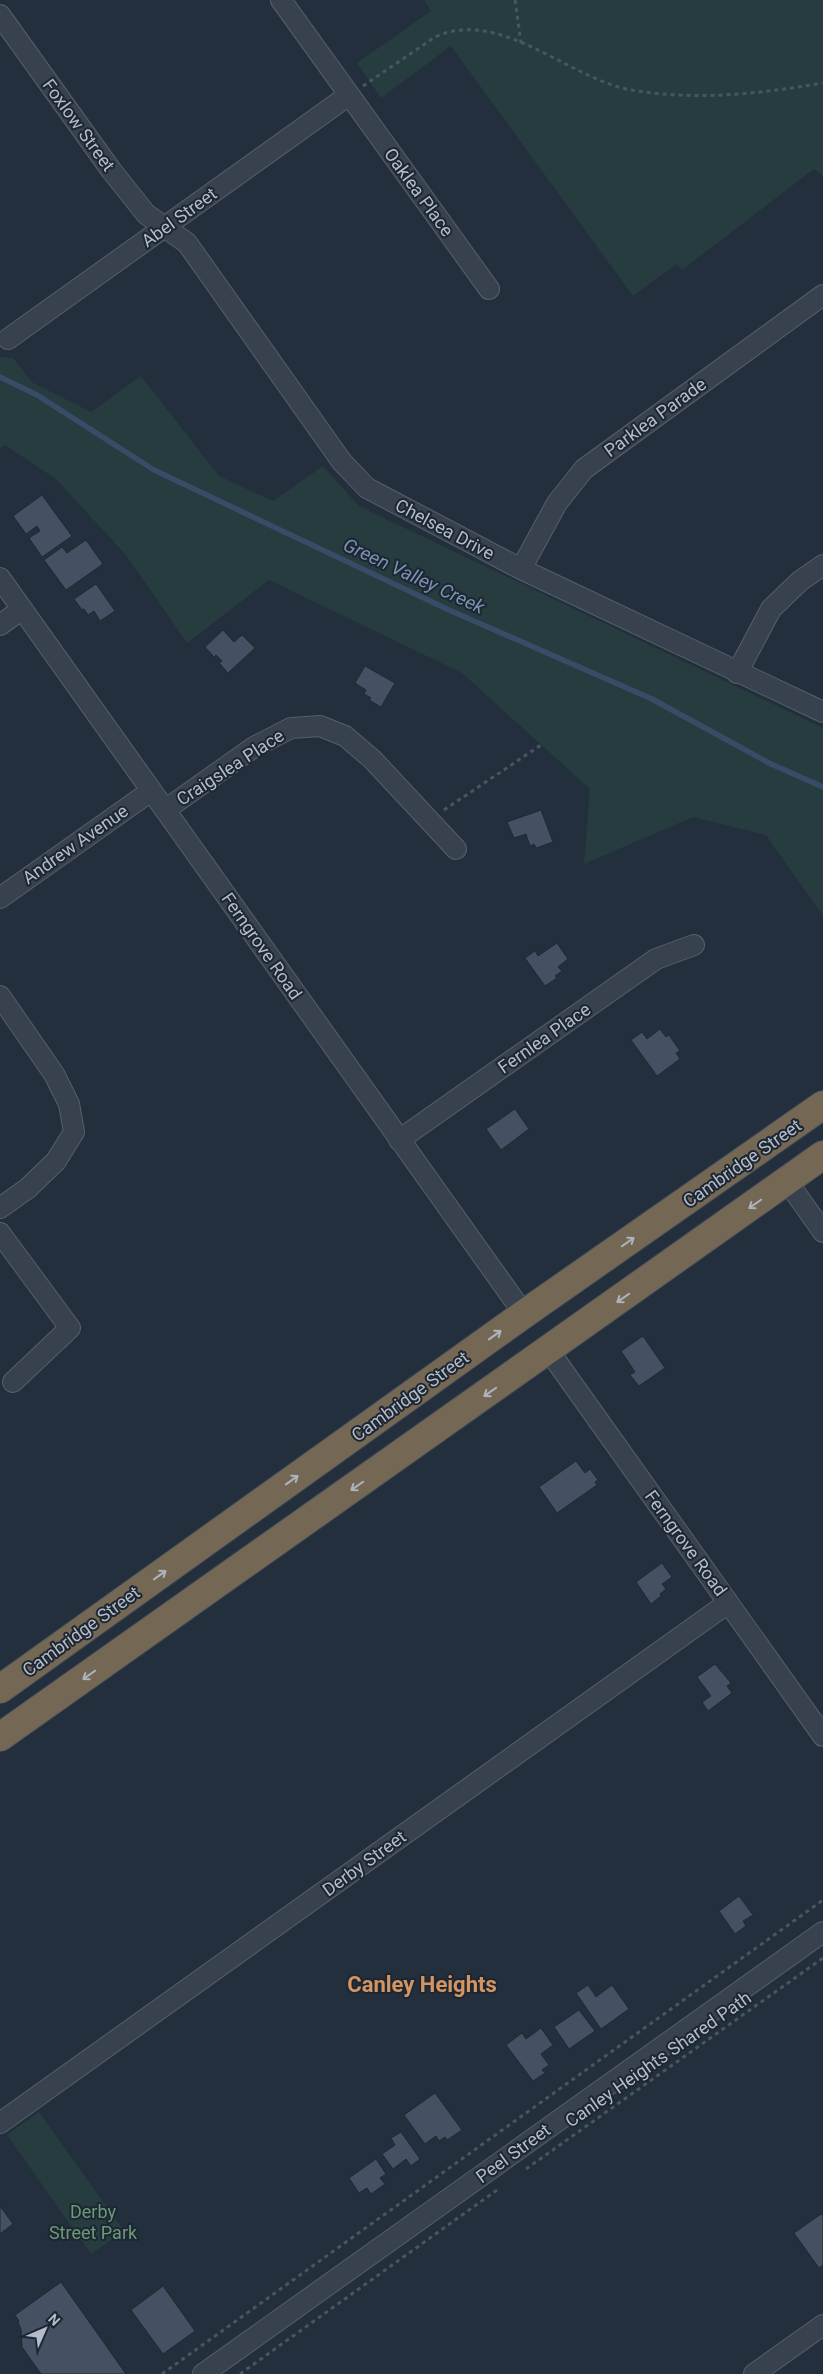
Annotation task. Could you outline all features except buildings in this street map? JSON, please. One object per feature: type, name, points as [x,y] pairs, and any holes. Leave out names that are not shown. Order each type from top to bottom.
[{"type":"highway","name":"Cambridge Street","points":[[0,1689],[524,1314],[823,1105]]},
{"type":"highway","points":[[0,1737],[823,1155]]},
{"type":"street","name":"Oaklea Place","points":[[280,0],[489,289]]},
{"type":"street","name":"Foxlow Street","points":[[0,15],[111,170],[146,214],[165,227]]},
{"type":"street","name":"Abel Street","points":[[8,339],[349,95]]},
{"type":"street","name":"Chelsea Drive","points":[[165,227],[187,243],[342,462],[368,488],[521,569],[823,712]]},
{"type":"street","name":"Parklea Parade","points":[[521,569],[557,502],[584,469],[823,295]]},
{"type":"street","points":[[737,672],[771,609],[800,581],[823,565]]},
{"type":"street","name":"Ferngrove Road","points":[[0,578],[524,1314]]},
{"type":"street","points":[[0,625],[22,609]]},
{"type":"street","name":"Craigslea Place","points":[[164,810],[254,747],[291,728],[320,726],[345,736],[372,759],[456,850]]},
{"type":"street","name":"Andrew Avenue","points":[[0,898],[151,791]]},
{"type":"street","name":"Fernlea Place","points":[[399,1140],[656,958],[694,945]]},
{"type":"street","points":[[0,996],[54,1074],[69,1104],[74,1132],[56,1161],[28,1188],[0,1208]]},
{"type":"street","points":[[787,1181],[823,1232]]},
{"type":"street","points":[[0,1233],[70,1328],[13,1382]]},
{"type":"street","name":"Ferngrove Road","points":[[548,1351],[823,1735]]},
{"type":"street","name":"Derby Street","points":[[0,2123],[728,1603]]},
{"type":"street","name":"Peel Street","points":[[203,2374],[823,1932]]},
{"type":"street","points":[[754,2374],[823,2325]]},
{"type":"path","points":[[515,0],[521,43]]},
{"type":"path","points":[[349,95],[435,37],[446,32],[468,29],[480,30],[521,43],[561,60],[594,79],[628,90],[672,96],[710,97],[767,93],[823,83]]},
{"type":"path","points":[[429,820],[541,744]]},
{"type":"path","points":[[162,2374],[823,1900]]},
{"type":"path","name":"Canley Heights Shared Path","points":[[525,2170],[823,1958]]},
{"type":"path","points":[[240,2374],[501,2187]]},
{"type":"green space","points":[[424,0],[823,0],[823,176],[814,169],[682,270],[677,264],[633,296],[451,46],[381,98],[357,63],[431,11]]},
{"type":"green space","points":[[0,357],[13,358],[33,383],[91,412],[141,376],[219,476],[273,501],[323,466],[359,506],[823,728],[823,916],[766,835],[693,817],[584,864],[590,789],[462,673],[269,580],[187,643],[126,555],[56,479],[5,445],[0,448]]},
{"type":"green space","name":"Derby Street Park","points":[[39,2112],[124,2231],[91,2254],[7,2135]]},
{"type":"waterway","name":"Green Valley Creek","points":[[0,377],[37,395],[154,470],[449,610],[652,699],[771,764],[823,787]]},
{"type":"district","name":"Canley Heights","points":[[422,1984]]}]
